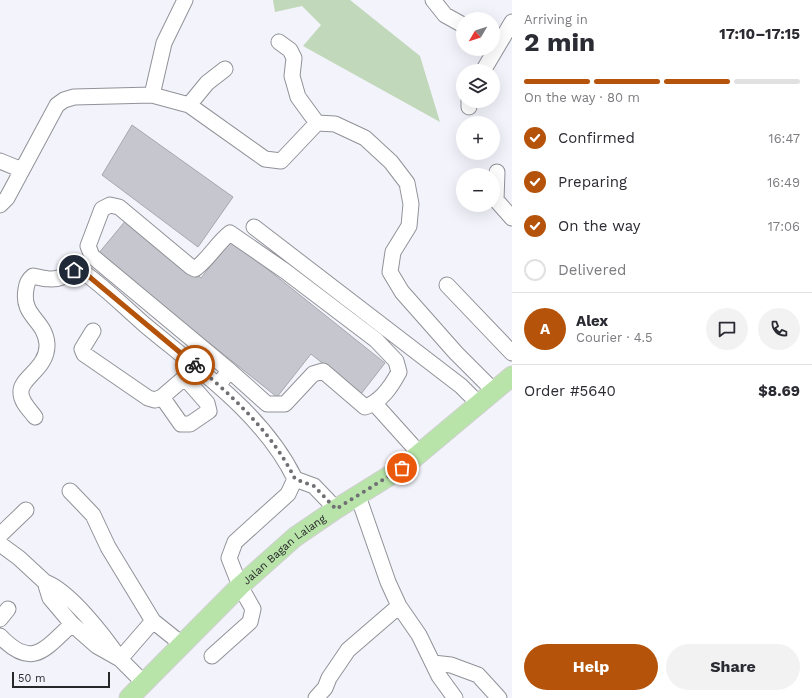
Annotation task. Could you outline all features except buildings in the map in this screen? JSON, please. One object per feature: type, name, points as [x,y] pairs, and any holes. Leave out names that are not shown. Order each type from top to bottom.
[{"type":"main road","name":"Jalan Bagan Lalang","points":[[129,698],[240,586],[295,537],[336,509],[402,468],[480,405],[512,376]]},
{"type":"street","points":[[152,95],[164,43],[185,0]]},
{"type":"street","points":[[433,0],[445,15],[456,20]]},
{"type":"street","points":[[500,36],[512,22]]},
{"type":"street","points":[[278,42],[290,50],[294,58],[292,76],[298,97],[317,123]]},
{"type":"street","points":[[189,104],[208,83],[225,69]]},
{"type":"street","points":[[0,205],[7,198],[57,105],[64,100],[74,97],[152,95],[189,104],[265,160],[281,161],[317,123],[335,124],[365,138],[391,162],[407,183],[411,204],[409,226],[393,252],[390,272],[402,292],[456,353],[495,392]]},
{"type":"street","points":[[0,160],[22,170]]},
{"type":"street","points":[[500,204],[512,218]]},
{"type":"street","points":[[110,205],[119,207],[190,267],[195,268],[201,264],[223,238],[230,233],[284,271],[376,340],[396,361],[399,372],[392,385],[375,404],[365,407],[323,371],[313,374],[285,404],[267,404],[229,370],[92,256],[88,246],[102,209],[110,205]]},
{"type":"street","points":[[254,227],[461,386],[480,405]]},
{"type":"street","points":[[35,417],[24,403],[20,394],[21,385],[44,362],[47,345],[45,334],[27,309],[24,300],[28,281],[33,276],[48,280],[60,278],[74,270],[80,270],[219,386],[265,434],[286,460],[295,479],[314,486],[336,509]]},
{"type":"street","points":[[447,285],[512,353]]},
{"type":"street","points":[[93,331],[82,349],[87,358],[148,398],[155,400],[162,397],[197,367]]},
{"type":"street","points":[[219,386],[229,370]]},
{"type":"street","points":[[162,397],[181,424],[190,424],[209,411],[207,403],[184,378]]},
{"type":"street","points":[[375,404],[420,454]]},
{"type":"street","points":[[212,656],[250,622],[252,609],[240,586],[229,558],[235,542],[288,494],[295,479]]},
{"type":"street","points":[[70,491],[93,515],[108,548],[153,621],[183,645]]},
{"type":"street","points":[[358,496],[388,582],[399,606],[419,635],[439,676],[455,698]]},
{"type":"street","points":[[0,535],[26,510]]},
{"type":"street","points":[[0,544],[19,558],[46,582],[56,586],[104,635],[120,659],[144,683]]},
{"type":"street","points":[[46,582],[50,598],[72,624],[97,646],[120,659]]},
{"type":"street","points":[[325,695],[329,678],[348,650],[399,606]]},
{"type":"street","points":[[120,659],[153,621]]},
{"type":"street","points":[[0,636],[25,654],[37,654],[72,624]]},
{"type":"street","points":[[433,663],[451,665],[478,675],[499,698]]},
{"type":"green space","points":[[273,0],[350,0],[420,56],[440,122],[303,46],[321,25],[302,6],[275,12]]},
{"type":"way so far","points":[[195,365],[219,386],[265,434],[286,460],[295,479],[314,486],[336,509],[402,468]]},
{"type":"route","points":[[74,270],[80,270],[86,274],[195,365]]}]
